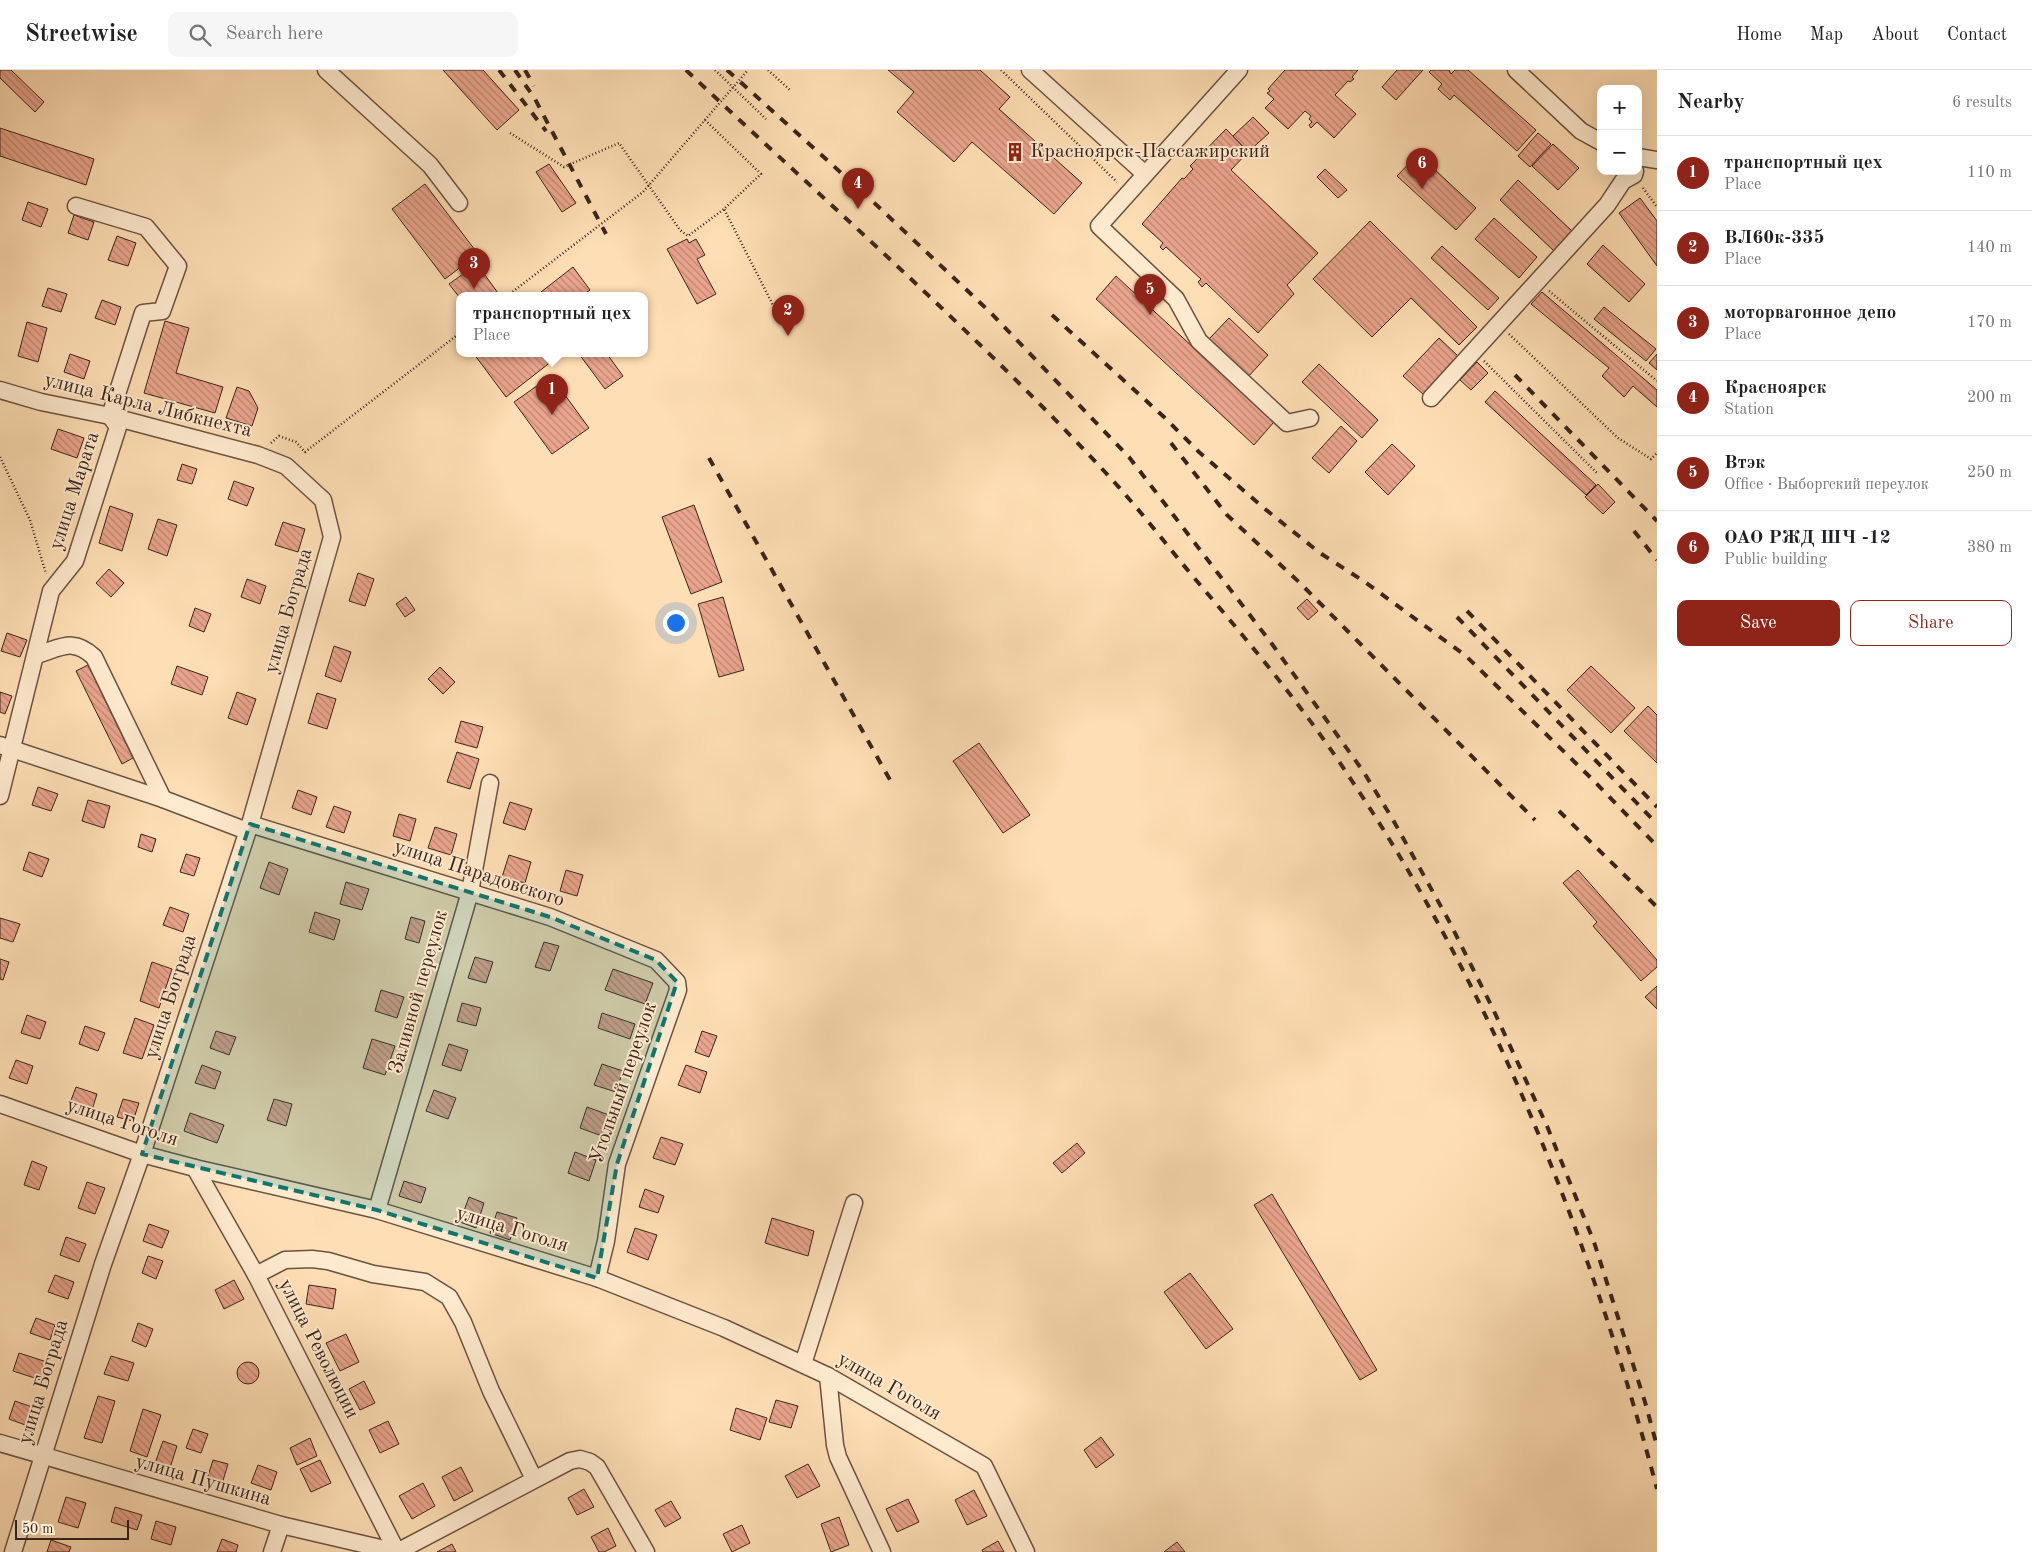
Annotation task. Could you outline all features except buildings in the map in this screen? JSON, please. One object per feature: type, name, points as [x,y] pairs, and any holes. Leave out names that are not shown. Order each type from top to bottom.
[{"type":"street","points":[[326,70],[430,165],[459,203]]},
{"type":"street","points":[[1030,70],[1145,174]]},
{"type":"street","points":[[1239,70],[1099,226],[1176,299],[1199,341],[1287,423],[1310,418]]},
{"type":"street","points":[[1516,70],[1581,131],[1597,140]]},
{"type":"street","points":[[1642,163],[1657,160]]},
{"type":"street","points":[[1431,398],[1607,204],[1627,175]]},
{"type":"street","name":"улица Марата","points":[[0,796],[6,747],[36,655],[51,591],[76,561],[118,427],[110,416],[143,313],[162,311],[178,266],[146,227],[76,206]]},
{"type":"street","name":"улица Карла Либкнехта","points":[[0,390],[41,402],[110,416],[258,454],[286,466]]},
{"type":"street","name":"улица Бограда","points":[[13,1552],[103,1264],[142,1154],[249,828],[332,537],[323,500],[286,466]]},
{"type":"street","points":[[36,655],[74,644],[85,648],[94,657],[163,799]]},
{"type":"street","name":"улица Парадовского","points":[[6,747],[249,828],[550,917],[656,960],[678,982],[678,990]]},
{"type":"street","name":"Заливной переулок","points":[[378,1210],[470,892],[490,783]]},
{"type":"street","name":"Угольный переулок","points":[[597,1278],[606,1241],[617,1164],[678,990]]},
{"type":"street","name":"улица Гоголя","points":[[0,1104],[142,1154],[378,1210],[597,1278],[724,1328],[828,1376],[984,1466],[1026,1552]]},
{"type":"street","name":"улица Революции","points":[[195,1168],[256,1274],[397,1552]]},
{"type":"street","points":[[802,1364],[854,1202]]},
{"type":"street","points":[[256,1274],[285,1260],[312,1259],[328,1261],[373,1274],[425,1282],[449,1296],[463,1322],[491,1391],[534,1479]]},
{"type":"street","points":[[828,1376],[835,1445],[838,1457],[882,1552]]},
{"type":"street","name":"улица Пушкина","points":[[0,1443],[281,1525],[397,1552]]},
{"type":"street","points":[[397,1552],[534,1479],[570,1461],[580,1459],[590,1462],[597,1467],[646,1552]]},
{"type":"street","points":[[272,1552],[281,1525]]},
{"type":"path","points":[[715,70],[766,118]]},
{"type":"path","points":[[512,292],[643,192],[748,70]]},
{"type":"path","points":[[768,70],[790,90]]},
{"type":"path","points":[[1001,70],[1128,193]]},
{"type":"path","points":[[510,133],[564,167],[619,142],[680,230],[688,236],[724,209],[760,174],[705,120]]},
{"type":"path","points":[[1642,175],[1657,207]]},
{"type":"path","points":[[724,209],[775,309]]},
{"type":"path","points":[[1538,282],[1657,381]]},
{"type":"path","points":[[1499,324],[1618,438],[1651,459],[1657,453]]},
{"type":"path","points":[[278,436],[296,442],[306,452],[456,336]]},
{"type":"path","points":[[1474,352],[1597,473]]},
{"type":"path","points":[[0,457],[30,520],[51,591]]},
{"type":"highlighted area","points":[[250,824],[550,917],[656,960],[677,982],[617,1164],[597,1278],[377,1210],[142,1154]]},
{"type":"railway","points":[[499,70],[546,131]]},
{"type":"railway","points":[[515,70],[535,99],[606,234]]},
{"type":"railway","points":[[525,70],[534,86]]},
{"type":"railway","points":[[686,70],[952,317],[1055,419],[1138,509],[1295,700],[1334,754],[1403,863],[1451,947],[1494,1033],[1533,1122],[1569,1212],[1602,1303],[1657,1489]]},
{"type":"railway","points":[[727,70],[868,197],[990,312],[1129,457],[1272,644],[1363,771],[1392,818],[1449,921],[1493,1009],[1547,1126],[1594,1242],[1645,1402],[1657,1446]]},
{"type":"railway","points":[[1052,315],[1164,417],[1199,452],[1265,509],[1320,553],[1365,582],[1466,656],[1592,779],[1657,846]]},
{"type":"railway","points":[[1515,375],[1657,521]]},
{"type":"railway","points":[[1171,443],[1227,515],[1300,583],[1535,820]]},
{"type":"railway","points":[[709,458],[894,787]]},
{"type":"railway","points":[[1634,531],[1657,560]]},
{"type":"railway","points":[[1467,611],[1657,807]]},
{"type":"railway","points":[[1457,617],[1657,824]]},
{"type":"railway","points":[[1559,811],[1657,907]]},
{"type":"place","name":"Красноярск-Пассажирский","points":[[1015,152]]},
{"type":"place","name":"ОАО РЖД ШЧ -12","points":[[1422,189]]},
{"type":"place","name":"Красноярск","points":[[858,209]]},
{"type":"place","name":"моторвагонное депо","points":[[474,289]]},
{"type":"place","name":"Втэк","points":[[1150,315]]},
{"type":"place","name":"ВЛ60к-335","points":[[788,336]]},
{"type":"place","name":"транспортный цех","points":[[552,415]]}]
